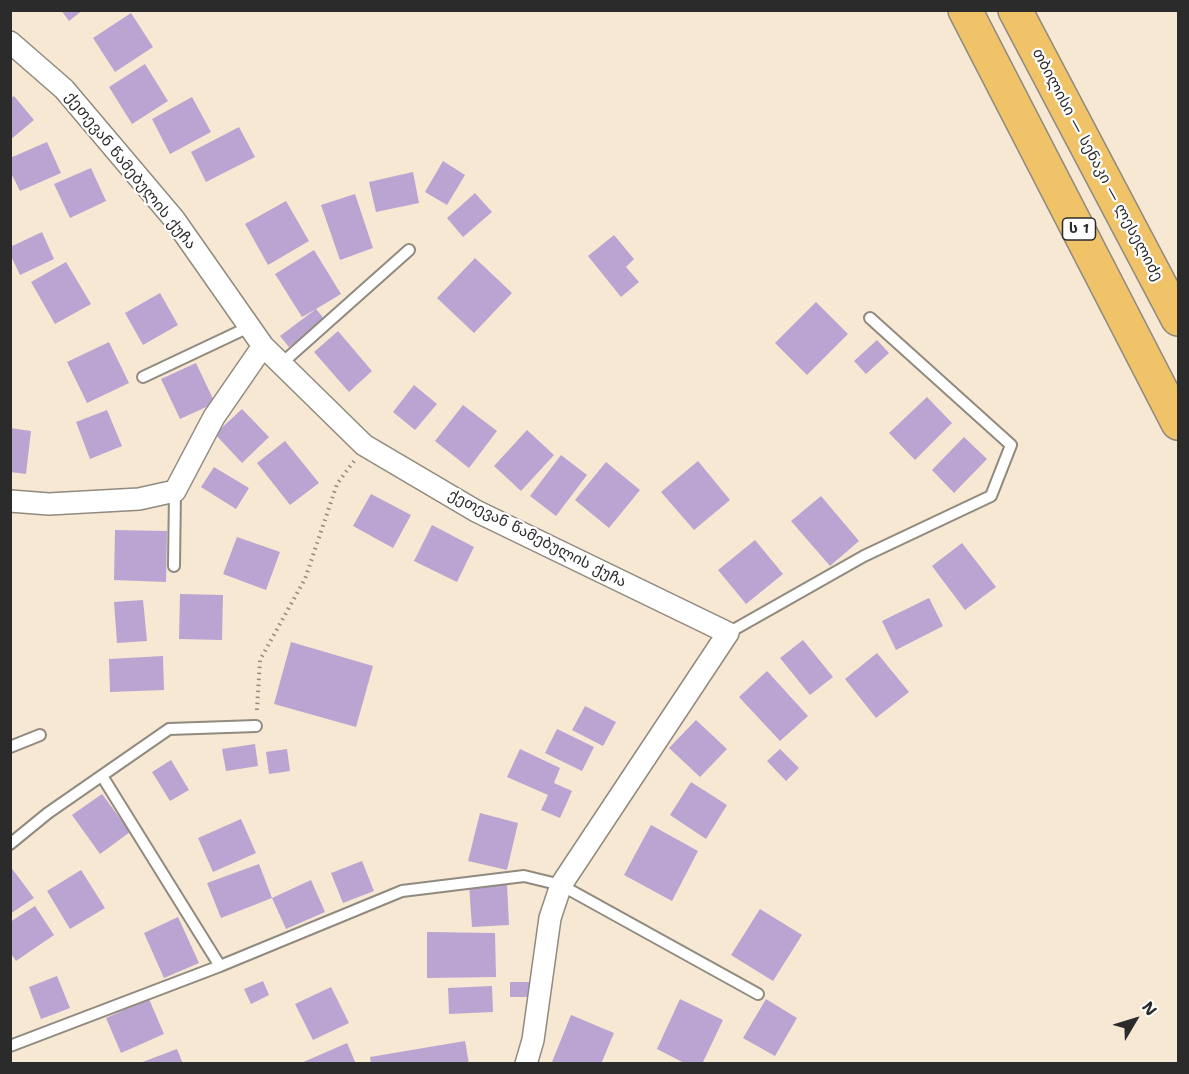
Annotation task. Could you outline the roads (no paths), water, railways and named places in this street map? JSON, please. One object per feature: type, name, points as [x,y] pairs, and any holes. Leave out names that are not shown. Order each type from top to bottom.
[{"type":"highway","name":"თბილისი — სენაკი — ლესელიძე","points":[[1015,10],[1179,319]]},
{"type":"highway","name":"ს 1","points":[[972,23],[1179,423]]},
{"type":"street","name":"ქეთევან წამებულის ქუჩა","points":[[10,42],[64,89],[166,210],[263,346],[364,445],[476,511],[729,633]]},
{"type":"street","points":[[10,501],[49,504],[139,499],[176,491],[214,417],[263,346]]},
{"type":"street","points":[[526,1064],[533,1040],[550,918],[561,885],[729,633]]},
{"type":"lane","points":[[281,364],[409,250]]},
{"type":"lane","points":[[729,633],[864,556],[991,496],[1011,445],[870,318]]},
{"type":"lane","points":[[143,377],[249,327]]},
{"type":"lane","points":[[174,566],[176,491]]},
{"type":"lane","points":[[10,844],[48,813],[169,729],[255,726]]},
{"type":"lane","points":[[10,747],[40,735]]},
{"type":"lane","points":[[102,776],[220,966]]},
{"type":"lane","points":[[10,1046],[220,966],[402,891],[524,876],[561,885],[758,994]]}]
